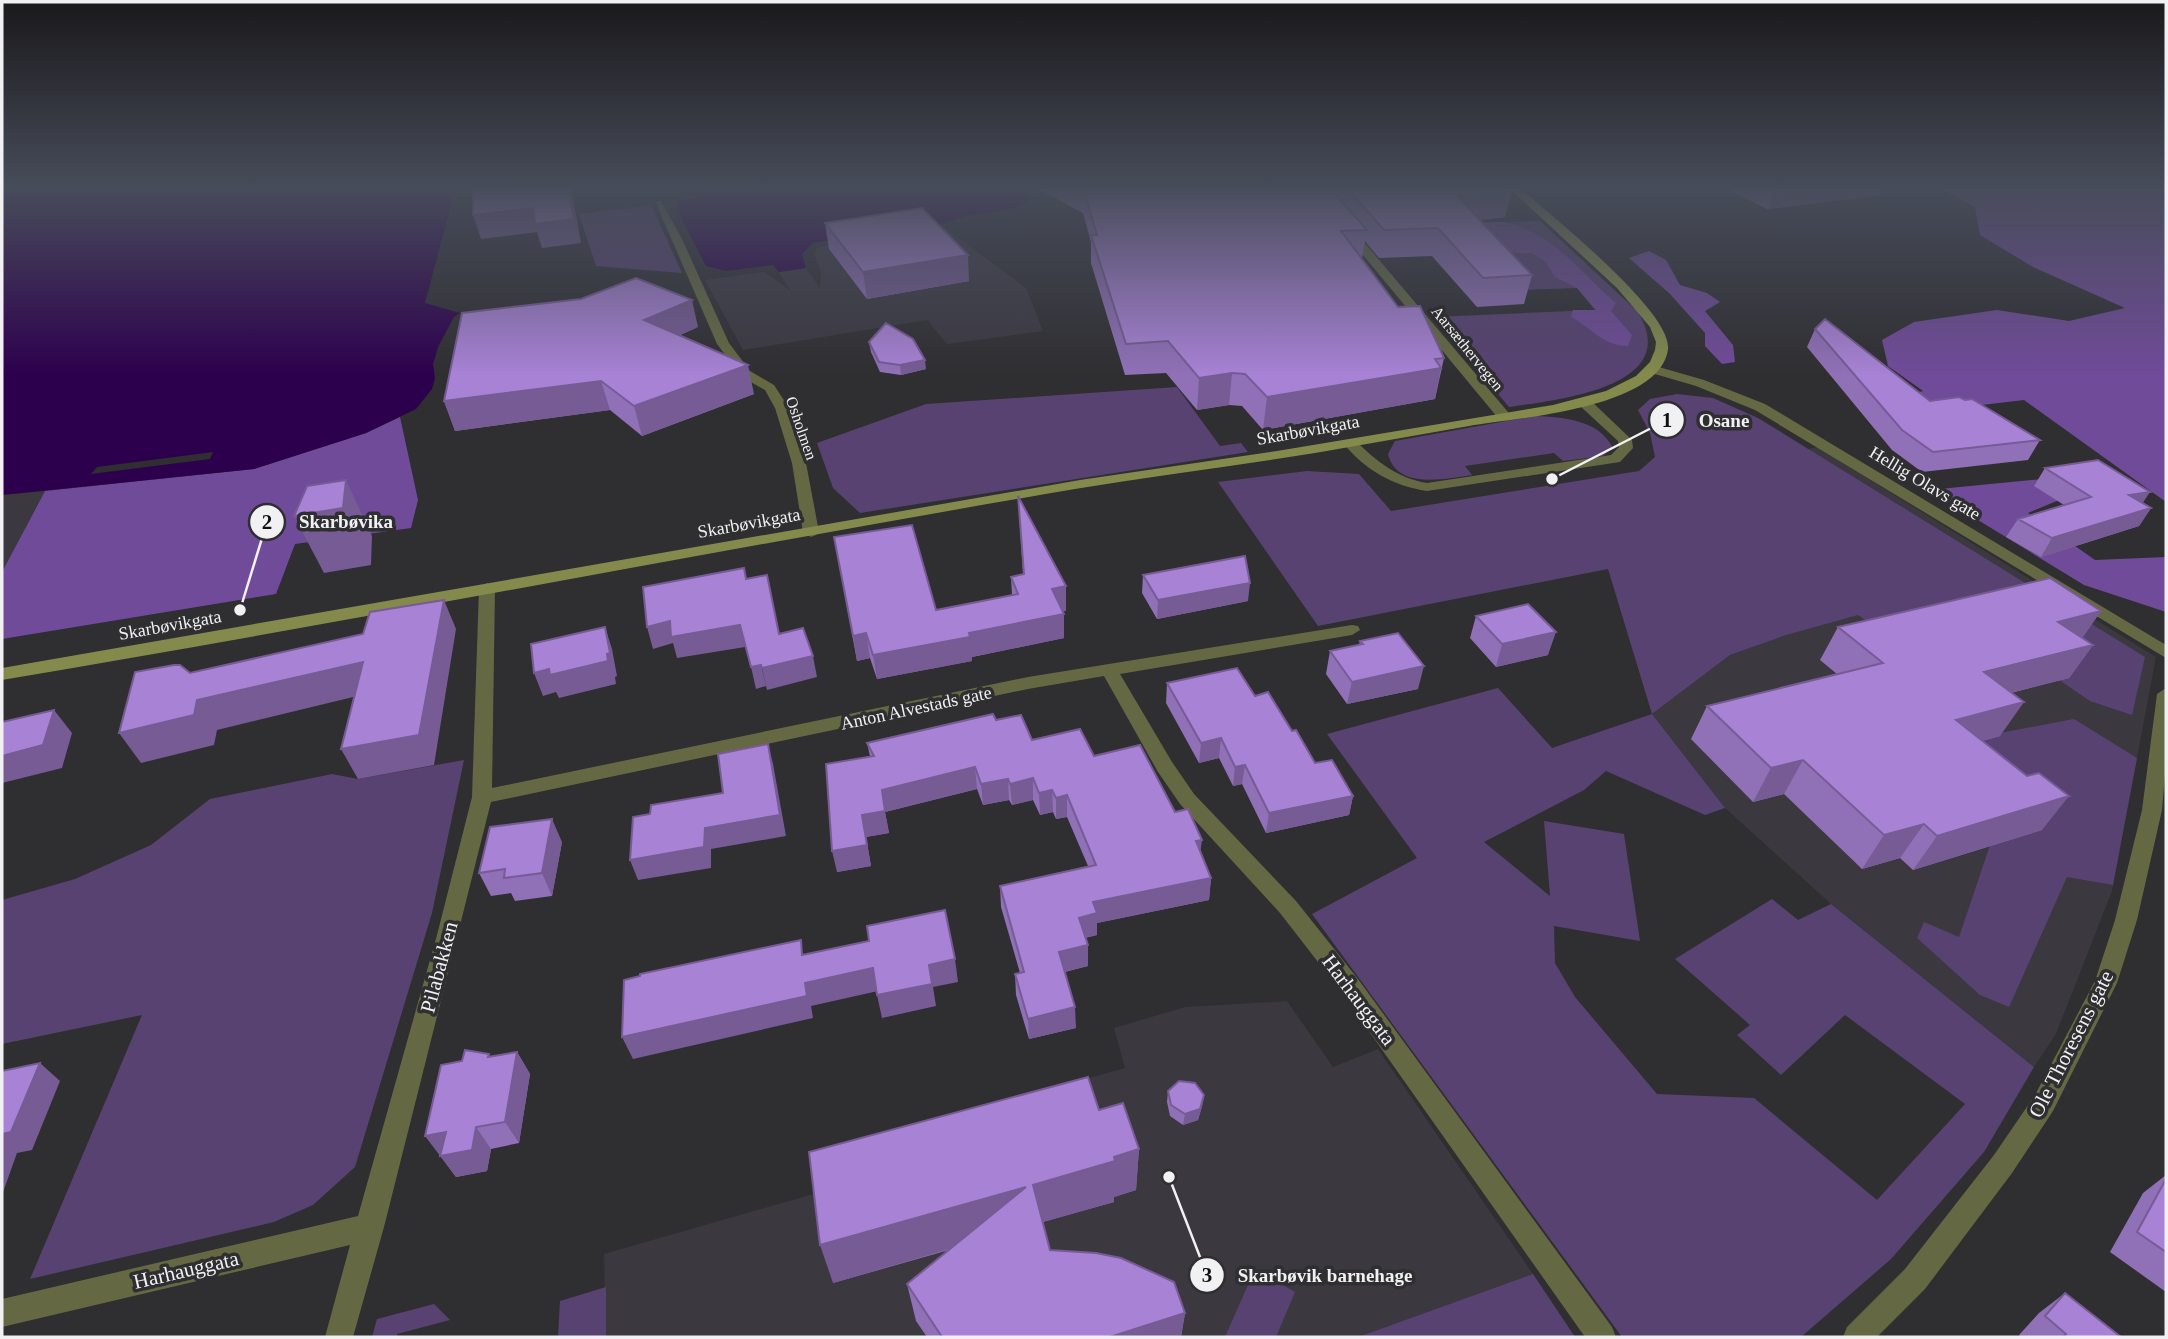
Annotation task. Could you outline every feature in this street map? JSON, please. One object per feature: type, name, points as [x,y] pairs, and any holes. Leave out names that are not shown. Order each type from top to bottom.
[{"type":"main road","points":[[1579,249],[1648,314],[1662,340],[1661,353],[1652,369]]},
{"type":"main road","name":"Skarbøvikgata","points":[[2,674],[1080,484],[1212,466],[1584,401],[1629,386],[1652,369]]},
{"type":"street","name":"Osholmen","points":[[682,249],[723,344],[746,374],[770,388],[782,408],[799,463],[811,532]]},
{"type":"street","name":"Aarsæthervegen","points":[[1365,249],[1503,415]]},
{"type":"street","name":"Hellig Olavs gate","points":[[1652,369],[1700,383],[1759,407],[2166,653]]},
{"type":"street","points":[[1350,443],[1381,472],[1405,484],[1427,487],[1615,459],[1626,448],[1625,440],[1584,401]]},
{"type":"street","name":"Pilabakken","points":[[339,1337],[371,1227],[482,797],[487,588]]},
{"type":"street","name":"Anton Alvestads gate","points":[[482,797],[1028,683],[1188,659],[1352,630]]},
{"type":"street","name":"Harhauggata","points":[[1109,669],[1165,768],[1187,799],[1288,907],[1350,986],[1602,1337]]},
{"type":"street","name":"Ole Thoresens gate","points":[[1857,1337],[1915,1279],[2003,1164],[2044,1103],[2106,983],[2126,920],[2152,810],[2166,695]]},
{"type":"street","name":"Harhauggata","points":[[2,1312],[371,1227]]},
{"type":"shaded area","points":[[2,249],[439,249],[425,303],[460,313],[454,317],[438,347],[433,364],[435,378],[432,389],[416,409],[366,433],[254,469],[2,495]]},
{"type":"shaded area","points":[[591,249],[671,249],[682,273],[596,266]]},
{"type":"shaded area","points":[[697,249],[807,249],[802,254],[806,268],[779,272],[773,265],[726,271],[706,266]]},
{"type":"shaded area","points":[[817,249],[974,249],[1026,288],[1043,331],[947,344],[927,320],[743,350],[705,280],[764,272],[791,291],[779,272],[806,268],[820,288],[821,270],[814,254]]},
{"type":"shaded area","points":[[1481,249],[1571,249],[1637,311],[1647,337],[1644,357],[1630,373],[1609,385],[1556,400],[1509,407],[1433,317],[1595,310],[1577,288],[1502,291]]},
{"type":"shaded area","points":[[1502,249],[1558,249],[1616,303],[1611,311],[1632,335],[1628,346],[1605,340],[1571,317],[1573,310],[1596,310],[1577,288],[1555,277],[1545,261],[1531,253],[1507,253]]},
{"type":"shaded area","points":[[2004,249],[2166,249],[2166,502],[2024,400],[1906,414],[1890,401],[1923,391],[1888,366],[1882,340],[1914,322],[1997,310],[2069,321],[2125,308],[2033,267]]},
{"type":"shaded area","points":[[1649,251],[1666,260],[1680,285],[1707,293],[1720,302],[1705,311],[1733,345],[1735,362],[1722,364],[1705,346],[1705,333],[1670,294],[1629,258]]},
{"type":"shaded area","points":[[1177,387],[1220,446],[1241,443],[1248,452],[860,513],[833,488],[817,443],[926,404]]},
{"type":"shaded area","points":[[1677,394],[1713,398],[1758,418],[2145,657],[2132,715],[2090,701],[2024,656],[1895,642],[1858,615],[1786,635],[1730,655],[1652,714],[1608,569],[1318,626],[1218,482],[1307,471],[1359,474],[1391,511],[1639,471],[1655,457],[1650,433],[1638,410],[1650,399]]},
{"type":"shaded area","points":[[1535,416],[1569,419],[1590,426],[1599,431],[1613,448],[1603,456],[1563,461],[1554,453],[1465,466],[1472,475],[1435,480],[1411,478],[1401,473],[1388,454],[1395,441]]},
{"type":"shaded area","points":[[400,417],[418,500],[411,528],[295,544],[276,594],[2,639],[2,572],[45,491],[254,469],[366,433]]},
{"type":"shaded area","points":[[1817,447],[2156,657],[2112,891],[2056,1034],[2034,1067],[1831,904],[1725,808],[1652,714],[1730,655],[1785,635],[1788,454]]},
{"type":"shaded area","points":[[2043,479],[2071,495],[2028,513],[2095,560],[2166,557],[2166,612],[2084,585],[1929,490]]},
{"type":"shaded area","points":[[45,491],[40,500],[2,572],[2,495]]},
{"type":"shaded area","points":[[1498,688],[1552,748],[1652,714],[1725,808],[1705,815],[1606,771],[1584,790],[1484,842],[1550,896],[1544,821],[1624,834],[1640,941],[1554,926],[1555,963],[1575,997],[1657,1094],[1754,1098],[1877,1200],[1965,1104],[1845,1015],[1781,1075],[1737,1035],[1750,1025],[1675,959],[1772,899],[1798,920],[1831,904],[2034,1067],[1984,1152],[1891,1259],[1801,1337],[1622,1337],[1312,914],[1417,858],[1327,734]]},
{"type":"shaded area","points":[[2074,719],[2137,758],[2113,885],[2067,877],[2009,1007],[1980,995],[1917,938],[1924,922],[1959,937],[1990,845],[1941,748]]},
{"type":"shaded area","points":[[464,760],[432,913],[355,1167],[313,1205],[274,1222],[30,1279],[142,1015],[2,1044],[2,900],[75,879],[151,845],[210,799],[332,774],[358,779]]},
{"type":"shaded area","points":[[1287,1001],[1333,1067],[1378,1049],[1533,1274],[1358,1337],[606,1337],[604,1254],[921,1163],[915,1127],[1125,1068],[1114,1028],[1185,1007]]},
{"type":"shaded area","points":[[1255,1269],[1295,1292],[1276,1337],[1225,1337]]},
{"type":"shaded area","points":[[1533,1274],[1575,1337],[1358,1337]]},
{"type":"shaded area","points":[[606,1287],[606,1337],[558,1337],[560,1301]]},
{"type":"shaded area","points":[[434,1304],[450,1320],[397,1334],[397,1337],[372,1337],[377,1319]]},
{"type":"pier","points":[[213,452],[210,459],[91,474],[97,467]]},
{"type":"building","points":[[846,249],[963,249],[968,255],[863,272]]},
{"type":"building","points":[[1096,249],[1355,249],[1398,307],[1420,306],[1444,358],[1435,359],[1441,368],[1267,397],[1245,374],[1232,373],[1199,378],[1168,341],[1126,344]]},
{"type":"building","points":[[1457,249],[1508,249],[1532,275],[1483,278]]},
{"type":"building","points":[[636,278],[692,300],[644,320],[748,365],[634,406],[601,381],[444,401],[462,313],[581,299]]},
{"type":"building","points":[[1825,319],[1930,401],[1959,397],[1972,399],[2040,440],[1933,452],[1902,430],[1815,329]]},
{"type":"building","points":[[886,323],[913,339],[925,360],[900,365],[879,362],[869,342]]},
{"type":"building","points":[[2098,460],[2150,492],[2129,495],[2151,508],[2052,538],[2018,519],[2091,497],[2045,468]]},
{"type":"building","points":[[346,480],[343,508],[294,516],[307,486]]},
{"type":"building","points":[[1018,496],[1066,586],[1052,589],[1064,614],[969,633],[970,637],[873,655],[866,633],[853,636],[834,537],[912,525],[936,610],[1018,594],[1011,577],[1024,574]]},
{"type":"building","points":[[1245,556],[1250,583],[1158,600],[1143,575]]},
{"type":"building","points":[[744,568],[746,579],[767,575],[779,634],[803,628],[813,656],[762,668],[761,665],[751,667],[740,625],[671,637],[670,621],[647,627],[643,587]]},
{"type":"building","points":[[2050,578],[2101,611],[2058,622],[2093,645],[1984,672],[2024,702],[1956,720],[2027,776],[2039,773],[2069,796],[1937,836],[1924,824],[1884,835],[1803,760],[1771,768],[1707,706],[1883,663],[1838,627]]},
{"type":"building","points":[[444,600],[419,735],[341,749],[363,662],[197,700],[194,715],[119,733],[135,672],[180,665],[190,673],[363,634],[370,612]]},
{"type":"building","points":[[1528,604],[1556,632],[1502,644],[1476,616]]},
{"type":"building","points":[[605,627],[610,653],[607,654],[608,661],[550,675],[549,669],[534,673],[531,644]]},
{"type":"building","points":[[1398,633],[1424,666],[1352,682],[1330,651],[1363,644],[1360,641]]},
{"type":"building","points":[[1237,668],[1255,696],[1268,692],[1292,731],[1296,730],[1315,763],[1332,760],[1353,796],[1269,813],[1245,765],[1235,767],[1221,738],[1201,743],[1167,683]]},
{"type":"building","points":[[54,710],[43,745],[2,756],[2,722]]},
{"type":"building","points":[[993,714],[996,720],[1021,715],[1032,740],[1080,729],[1094,756],[1140,745],[1175,812],[1188,809],[1202,840],[1196,841],[1211,878],[1093,902],[1097,913],[1079,918],[1088,945],[1059,952],[1075,1007],[1028,1019],[1015,974],[1024,972],[1000,886],[1096,865],[1067,795],[1056,798],[1052,790],[1039,793],[1033,778],[1010,784],[1008,779],[981,784],[975,767],[882,790],[885,811],[862,815],[867,845],[832,851],[826,764],[874,756],[867,743]]},
{"type":"building","points":[[768,744],[780,815],[705,828],[704,847],[630,860],[633,817],[650,814],[651,805],[723,793],[718,754]]},
{"type":"building","points":[[552,819],[542,873],[504,878],[505,869],[479,873],[490,827]]},
{"type":"building","points":[[945,910],[955,959],[929,965],[932,984],[877,995],[873,968],[805,983],[807,996],[622,1037],[624,980],[640,974],[801,940],[802,955],[869,941],[867,926]]},
{"type":"building","points":[[465,1050],[489,1054],[488,1057],[517,1052],[505,1122],[476,1127],[472,1150],[440,1156],[446,1132],[425,1136],[441,1065],[462,1061]]},
{"type":"building","points":[[40,1063],[11,1132],[2,1134],[2,1071]]},
{"type":"building","points":[[1088,1077],[1099,1110],[1123,1103],[1139,1149],[1114,1157],[1115,1161],[1033,1185],[1050,1250],[1096,1253],[1121,1258],[1174,1282],[1185,1313],[1110,1337],[942,1337],[907,1284],[1026,1187],[820,1245],[809,1152]]},
{"type":"building","points":[[1179,1081],[1195,1083],[1204,1095],[1200,1109],[1185,1114],[1171,1105],[1168,1091]]},
{"type":"building","points":[[2166,1179],[2166,1252],[2137,1232]]},
{"type":"building","points":[[2065,1293],[2121,1337],[2063,1337],[2066,1334],[2045,1316]]},
{"type":"place","name":"Osane","points":[[1552,479]]},
{"type":"place","name":"Skarbøvika","points":[[240,610]]},
{"type":"place","name":"Skarbøvik barnehage","points":[[1169,1177]]}]
